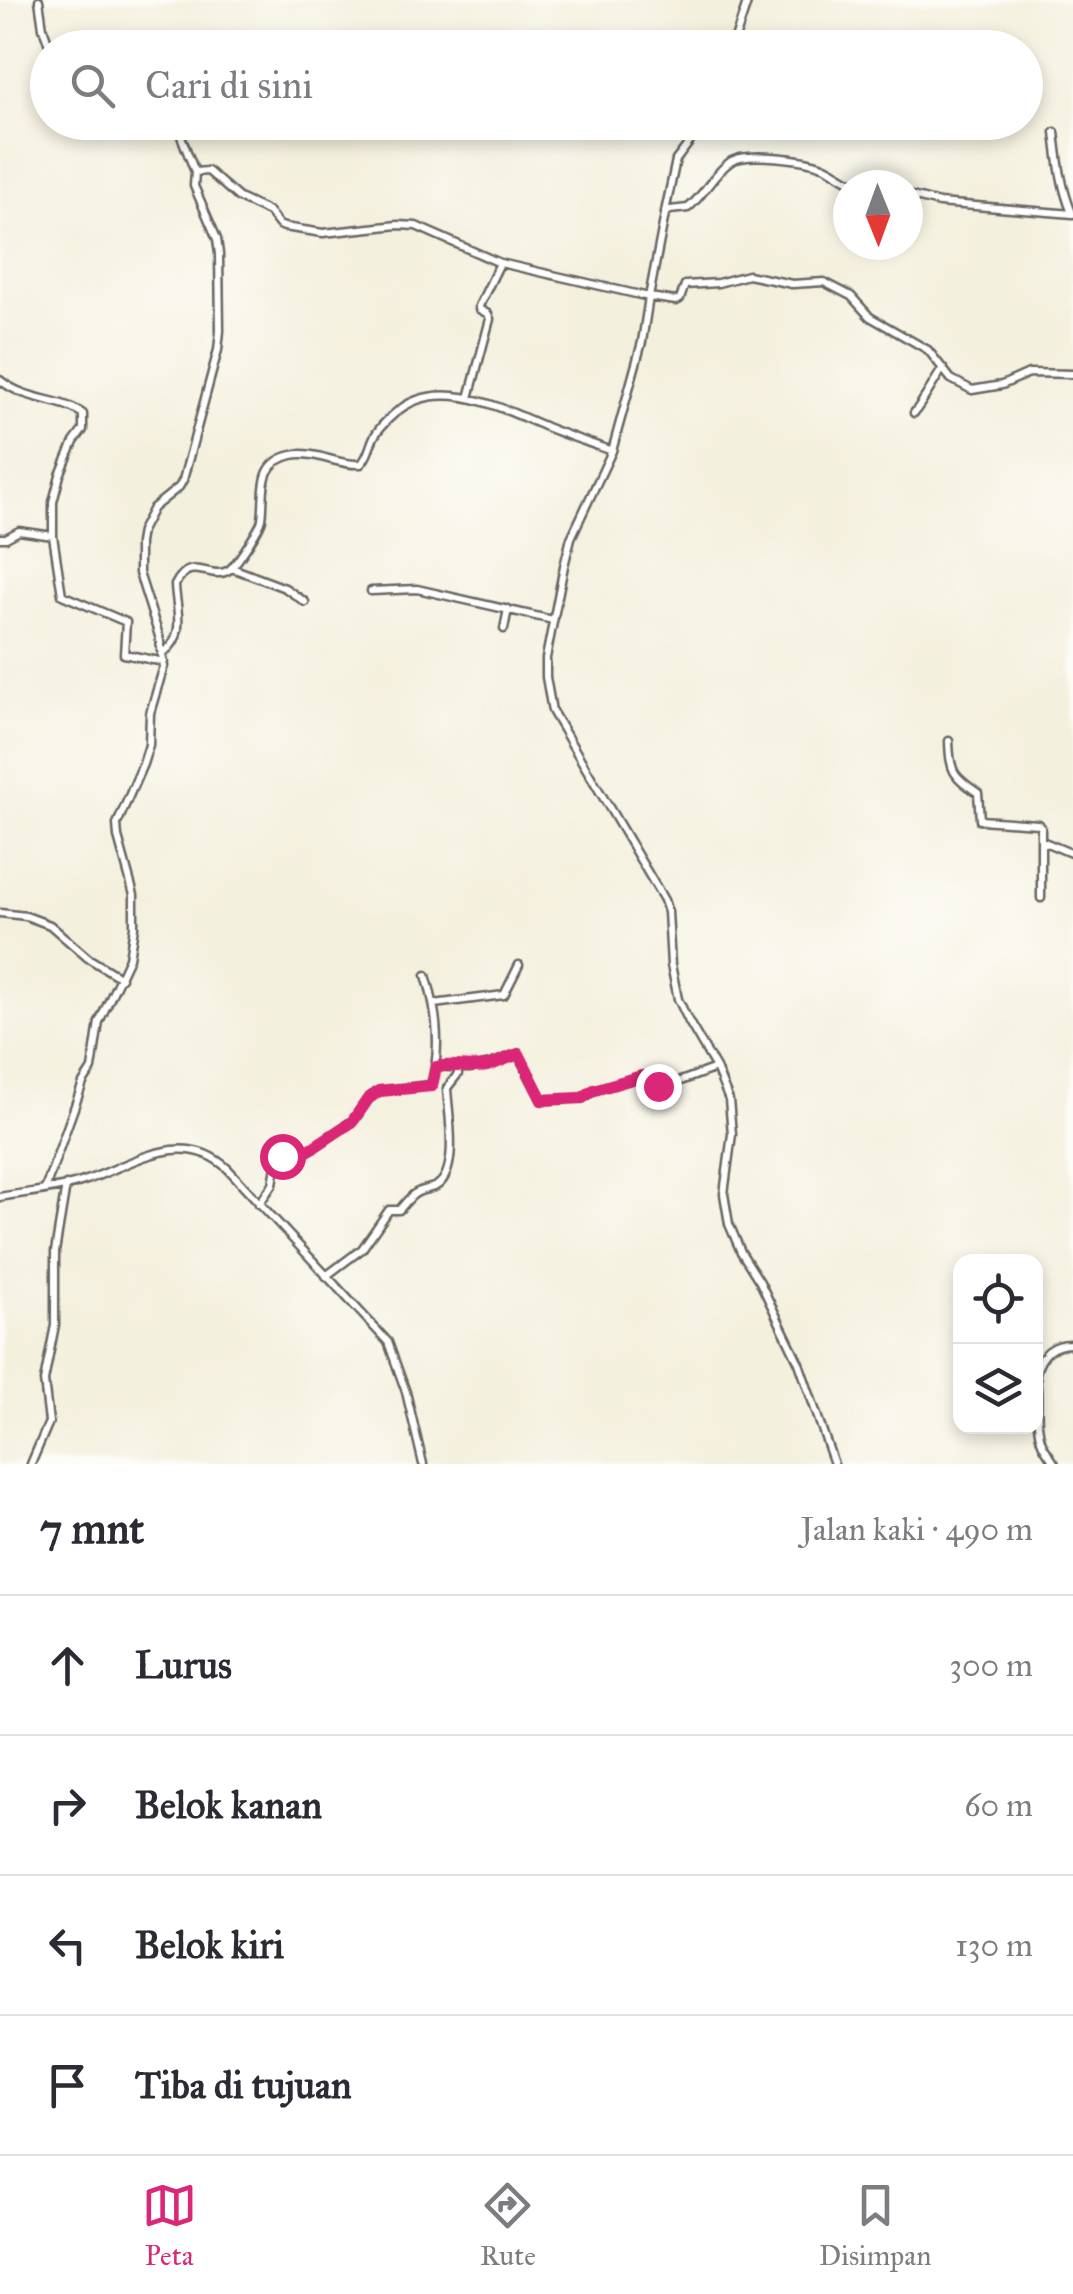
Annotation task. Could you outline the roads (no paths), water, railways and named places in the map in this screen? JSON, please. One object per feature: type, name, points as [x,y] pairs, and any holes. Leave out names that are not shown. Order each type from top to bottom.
[{"type":"street","points":[[40,0],[44,30]]},
{"type":"street","points":[[738,30],[748,0]]},
{"type":"street","points":[[923,200],[1072,214],[1055,132]]},
{"type":"street","points":[[45,1190],[83,1083],[92,1069],[99,1022],[128,958],[134,895],[117,824],[144,764],[149,744],[148,720],[164,662],[138,573],[141,531],[153,508],[184,480],[218,350],[217,239],[194,186],[195,172],[183,140]]},
{"type":"street","points":[[691,140],[676,160],[642,342],[612,451],[571,538],[552,620],[546,668],[552,711],[661,892],[668,912],[671,966],[678,998],[729,1100],[732,1124],[724,1194],[729,1224],[799,1363],[834,1464]]},
{"type":"street","points":[[664,214],[688,208],[726,164],[744,156],[802,160],[833,171]]},
{"type":"street","points":[[195,172],[208,170],[239,198],[269,212],[282,226],[323,233],[416,226],[500,263],[649,297],[677,301],[685,285],[720,282],[748,274],[792,284],[824,282],[848,294],[870,317],[928,350],[961,386],[980,390],[1002,386],[1029,373],[1073,374]]},
{"type":"street","points":[[469,398],[490,319],[478,306],[500,263]]},
{"type":"street","points":[[914,414],[943,368]]},
{"type":"street","points":[[0,380],[23,394],[75,408],[84,416],[83,430],[56,484],[52,509],[63,596],[126,622],[124,654],[164,662]]},
{"type":"street","points":[[163,652],[176,640],[177,579],[195,568],[220,572],[232,568],[262,524],[264,480],[283,459],[307,454],[360,464],[381,427],[411,401],[440,395],[469,398],[612,451]]},
{"type":"street","points":[[0,538],[19,531],[53,536]]},
{"type":"street","points":[[232,568],[285,588],[305,602]]},
{"type":"street","points":[[371,591],[408,588],[552,620]]},
{"type":"street","points":[[504,628],[508,609]]},
{"type":"street","points":[[950,741],[950,766],[960,782],[978,792],[980,820],[1041,826],[1041,898]]},
{"type":"street","points":[[1041,840],[1073,854]]},
{"type":"street","points":[[0,913],[50,924],[88,958],[121,978]]},
{"type":"street","points":[[434,1004],[504,995],[519,965]]},
{"type":"street","points":[[260,1204],[272,1188],[276,1160],[280,1157],[314,1147],[354,1120],[368,1099],[379,1091],[432,1086],[438,1028],[426,975]]},
{"type":"street","points":[[436,1067],[487,1066],[519,1054],[542,1100],[582,1098],[594,1090],[642,1076],[658,1086],[666,1086],[716,1068]]},
{"type":"street","points":[[326,1276],[362,1250],[389,1210],[399,1210],[416,1192],[436,1186],[445,1176],[450,1148],[446,1088],[458,1074],[458,1067]]},
{"type":"street","points":[[0,1197],[81,1182],[152,1154],[184,1149],[213,1156],[392,1348],[423,1464]]},
{"type":"street","points":[[31,1464],[49,1422],[44,1381],[55,1325],[55,1252],[66,1185]]},
{"type":"street","points":[[1043,1358],[1058,1345],[1073,1344]]},
{"type":"street","points":[[1040,1434],[1055,1464]]}]
